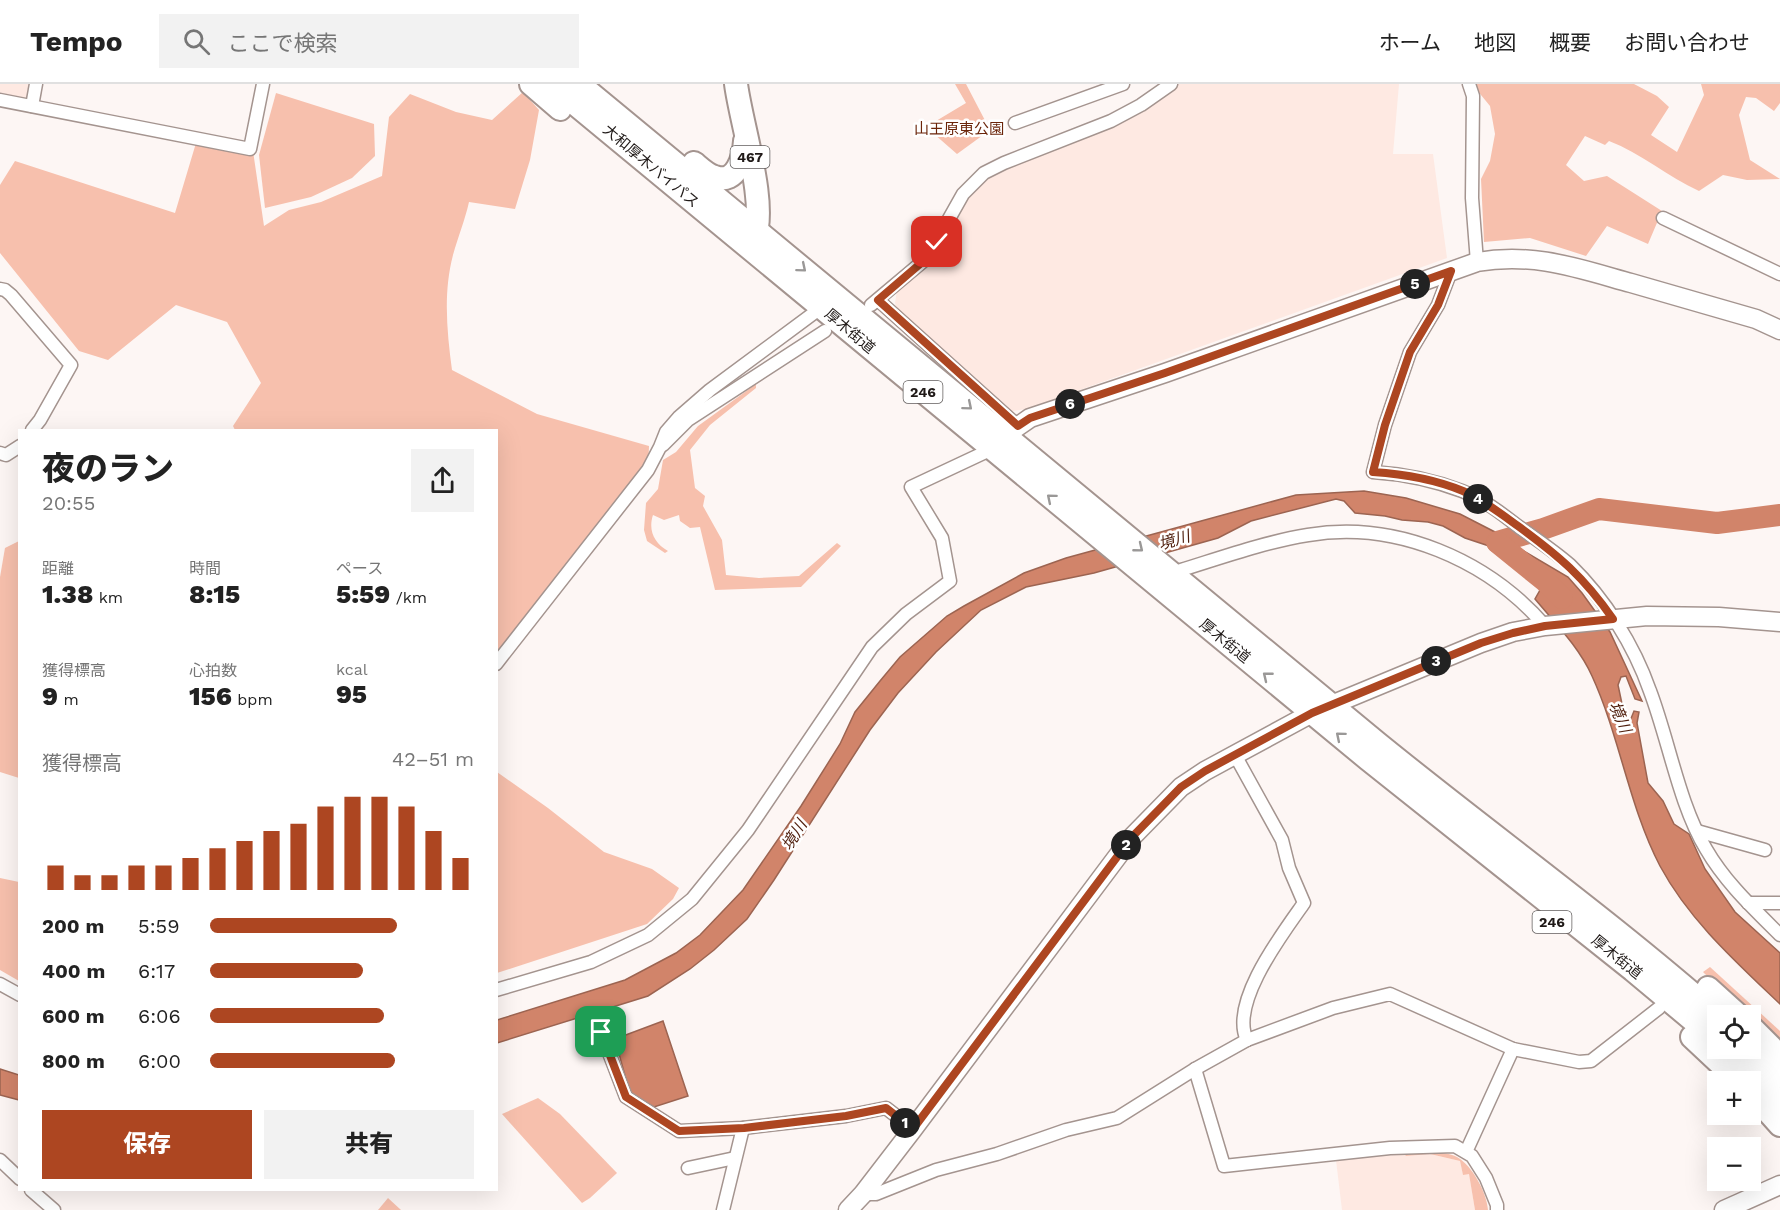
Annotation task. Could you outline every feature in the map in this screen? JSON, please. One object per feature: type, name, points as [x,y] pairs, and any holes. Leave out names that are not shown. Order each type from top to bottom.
[{"type":"highway","points":[[531,84],[630,167],[710,216]]},
{"type":"highway","name":"大和厚木バイパス","points":[[551,84],[710,216],[753,239]]},
{"type":"highway","name":"大和厚木バイパス","points":[[579,84],[688,166],[753,239]]},
{"type":"highway","name":"246","points":[[599,84],[688,166]]},
{"type":"highway","name":"467","points":[[736,84],[757,188],[753,239]]},
{"type":"highway","points":[[688,166],[720,178],[735,172],[743,158],[746,138]]},
{"type":"highway","name":"厚木街道","points":[[753,239],[822,307],[1004,437]]},
{"type":"highway","name":"厚木街道","points":[[753,239],[1004,437],[1106,532],[1162,570],[1373,752],[1477,834],[1707,1008]]},
{"type":"highway","name":"246","points":[[1373,752],[1464,852],[1680,1025],[1728,1071]]},
{"type":"highway","name":"246","points":[[1373,752],[1498,821],[1657,947],[1726,1005]]},
{"type":"highway","name":"厚木街道","points":[[1477,834],[1707,1032]]},
{"type":"highway","points":[[1761,1037],[1780,1056]]},
{"type":"highway","points":[[1761,1058],[1780,1077]]},
{"type":"highway","points":[[1737,1059],[1780,1104]]},
{"type":"highway","points":[[1761,1104],[1780,1125]]},
{"type":"street","points":[[32,106],[36,84]]},
{"type":"street","points":[[0,100],[250,149],[263,84]]},
{"type":"street","points":[[1015,123],[1123,84]]},
{"type":"street","points":[[1004,437],[875,302],[927,258],[963,194],[984,173],[1112,121],[1141,105],[1171,84]]},
{"type":"street","points":[[1469,84],[1473,96],[1472,198],[1477,262]]},
{"type":"street","points":[[1664,218],[1780,274]]},
{"type":"street","points":[[498,989],[591,962],[648,936],[693,899],[748,830],[872,647],[906,614],[950,581],[942,538],[911,487],[1004,437],[1030,418],[1165,373],[1477,262],[1516,258],[1555,262],[1756,319],[1780,330]]},
{"type":"street","points":[[1451,271],[1438,305],[1410,352],[1385,425],[1373,472],[1404,474],[1463,491],[1486,502],[1560,556],[1584,580],[1637,660],[1650,689],[1687,808],[1705,849],[1730,883],[1780,935]]},
{"type":"street","points":[[0,289],[11,295],[72,365],[33,429]]},
{"type":"street","points":[[498,661],[637,485],[660,447],[666,432],[679,417],[710,390],[822,307]]},
{"type":"street","points":[[660,447],[688,420],[825,331]]},
{"type":"street","points":[[0,453],[6,455],[18,447]]},
{"type":"street","points":[[1162,570],[1311,534],[1343,532],[1402,538],[1457,558],[1498,581],[1547,626]]},
{"type":"street","points":[[848,1210],[913,1129],[1132,837],[1181,787],[1205,771],[1322,709],[1481,643],[1513,633],[1547,626],[1611,619],[1680,616],[1780,622]]},
{"type":"street","points":[[1235,755],[1282,840],[1289,868],[1304,903],[1268,955],[1249,992],[1243,1030],[1247,1040]]},
{"type":"street","points":[[1697,831],[1759,844]]},
{"type":"street","points":[[1748,903],[1780,903]]},
{"type":"street","points":[[0,984],[18,994]]},
{"type":"street","points":[[863,1194],[876,1194],[936,1170],[997,1154],[1066,1130],[1117,1118],[1195,1069],[1247,1040],[1333,1008],[1390,994],[1513,1049],[1579,1062],[1591,1061],[1659,1008]]},
{"type":"street","points":[[601,1032],[626,1097],[679,1131],[744,1128],[846,1116],[886,1108],[913,1129]]},
{"type":"street","points":[[1466,1152],[1513,1049]]},
{"type":"street","points":[[1195,1069],[1224,1166],[1390,1148],[1455,1146],[1472,1156],[1486,1178],[1497,1210]]},
{"type":"street","points":[[723,1210],[744,1128]]},
{"type":"street","points":[[688,1168],[735,1158]]},
{"type":"street","points":[[0,1160],[18,1177]]},
{"type":"street","points":[[1724,1210],[1780,1185]]},
{"type":"street","points":[[32,1191],[54,1210]]},
{"type":"shaded area","points":[[0,84],[32,84],[32,106],[0,98]]},
{"type":"shaded area","points":[[1177,84],[1399,84],[1393,154],[1433,154],[1447,258],[1027,409],[1012,411],[998,406],[897,310],[895,303],[897,290],[974,189],[987,178],[1169,90]]},
{"type":"shaded area","points":[[1404,1154],[1406,1156],[1430,1154],[1460,1161],[1463,1174],[1469,1173],[1475,1210],[1342,1210],[1336,1160]]},
{"type":"green space","name":"山王原東公園","points":[[955,84],[966,84],[990,130],[957,154],[926,127],[966,103]]},
{"type":"green space","points":[[1472,84],[1634,84],[1657,96],[1669,107],[1651,135],[1677,152],[1704,95],[1701,84],[1780,84],[1780,103],[1774,111],[1756,98],[1746,97],[1739,115],[1750,160],[1780,179],[1747,180],[1723,175],[1699,191],[1621,146],[1609,141],[1605,145],[1585,136],[1566,165],[1584,181],[1607,176],[1662,211],[1648,244],[1607,226],[1586,256],[1530,238],[1484,242],[1481,179],[1490,161],[1495,134],[1490,106]]},
{"type":"green space","points":[[523,92],[539,110],[530,160],[515,209],[469,202],[453,255],[448,284],[447,327],[452,370],[537,414],[649,446],[648,470],[498,662],[498,429],[234,429],[233,426],[261,383],[227,322],[176,305],[108,360],[79,351],[0,253],[0,185],[15,161],[175,213],[196,143],[253,151],[264,226],[289,210],[321,202],[382,176],[389,117],[410,94],[456,112],[492,120]]},
{"type":"green space","points":[[276,93],[374,124],[375,156],[352,178],[311,197],[265,208],[259,155]]},
{"type":"green space","points":[[756,384],[756,388],[710,425],[690,450],[695,488],[705,496],[703,506],[722,540],[726,575],[759,578],[799,576],[837,543],[841,546],[801,587],[715,590],[700,527],[690,528],[680,521],[679,515],[664,520],[653,515],[651,526],[653,536],[668,551],[665,553],[647,541],[644,530],[646,503],[658,489],[663,460],[676,452],[698,426]]},
{"type":"green space","points":[[18,542],[18,778],[0,772],[0,577],[5,548]]},
{"type":"green space","points":[[498,773],[604,852],[652,869],[679,888],[673,899],[647,924],[498,973]]},
{"type":"green space","points":[[0,878],[18,882],[18,980],[0,970]]},
{"type":"green space","points":[[1710,967],[1752,1005],[1737,1005],[1703,972]]},
{"type":"green space","points":[[1761,1014],[1780,1031],[1780,1047],[1761,1028]]},
{"type":"green space","points":[[538,1098],[560,1114],[617,1173],[582,1203],[502,1114]]},
{"type":"green space","points":[[1433,1152],[1454,1156],[1468,1166],[1482,1188],[1488,1210],[1475,1210],[1469,1174],[1463,1175],[1460,1161],[1430,1154],[1406,1156],[1404,1154]]},
{"type":"green space","points":[[388,1198],[401,1210],[378,1210]]},
{"type":"water","points":[[1364,491],[1406,498],[1460,514],[1495,532],[1568,577],[1610,632],[1642,701],[1635,699],[1626,676],[1621,677],[1618,685],[1625,718],[1630,721],[1634,711],[1639,712],[1637,723],[1648,783],[1663,801],[1674,824],[1689,834],[1705,869],[1735,912],[1780,953],[1780,1004],[1730,956],[1699,922],[1660,866],[1640,820],[1602,699],[1587,665],[1574,645],[1535,599],[1540,590],[1542,574],[1501,550],[1465,538],[1443,526],[1355,513],[1344,501],[1336,499],[1251,521],[1218,538],[1094,573],[1026,587],[981,610],[936,652],[898,693],[870,730],[747,919],[714,950],[690,969],[648,996],[498,1043],[498,1020],[625,980],[676,953],[700,935],[743,890],[801,806],[840,744],[855,712],[900,657],[947,616],[1024,573],[1066,558],[1296,495]]},
{"type":"water","points":[[663,1021],[688,1096],[654,1107],[630,1094],[615,1039]]},
{"type":"water","points":[[0,1069],[18,1075],[18,1100],[0,1095]]},
{"type":"waterway","points":[[1497,542],[1599,509],[1717,523],[1780,515]]},
{"type":"waterway","name":"境川","points":[[1498,543],[1545,581],[1562,598]]},
{"type":"route","points":[[601,1032],[626,1097],[679,1131],[744,1128],[846,1116],[886,1108],[913,1129],[1113,861],[1154,813],[1181,787],[1205,771],[1312,713],[1481,643],[1545,626],[1613,619],[1597,595],[1571,566],[1486,502],[1463,491],[1404,474],[1373,472],[1385,425],[1410,352],[1438,305],[1451,271],[1165,373],[1030,418],[1018,426],[878,300],[927,258],[937,242]]}]
